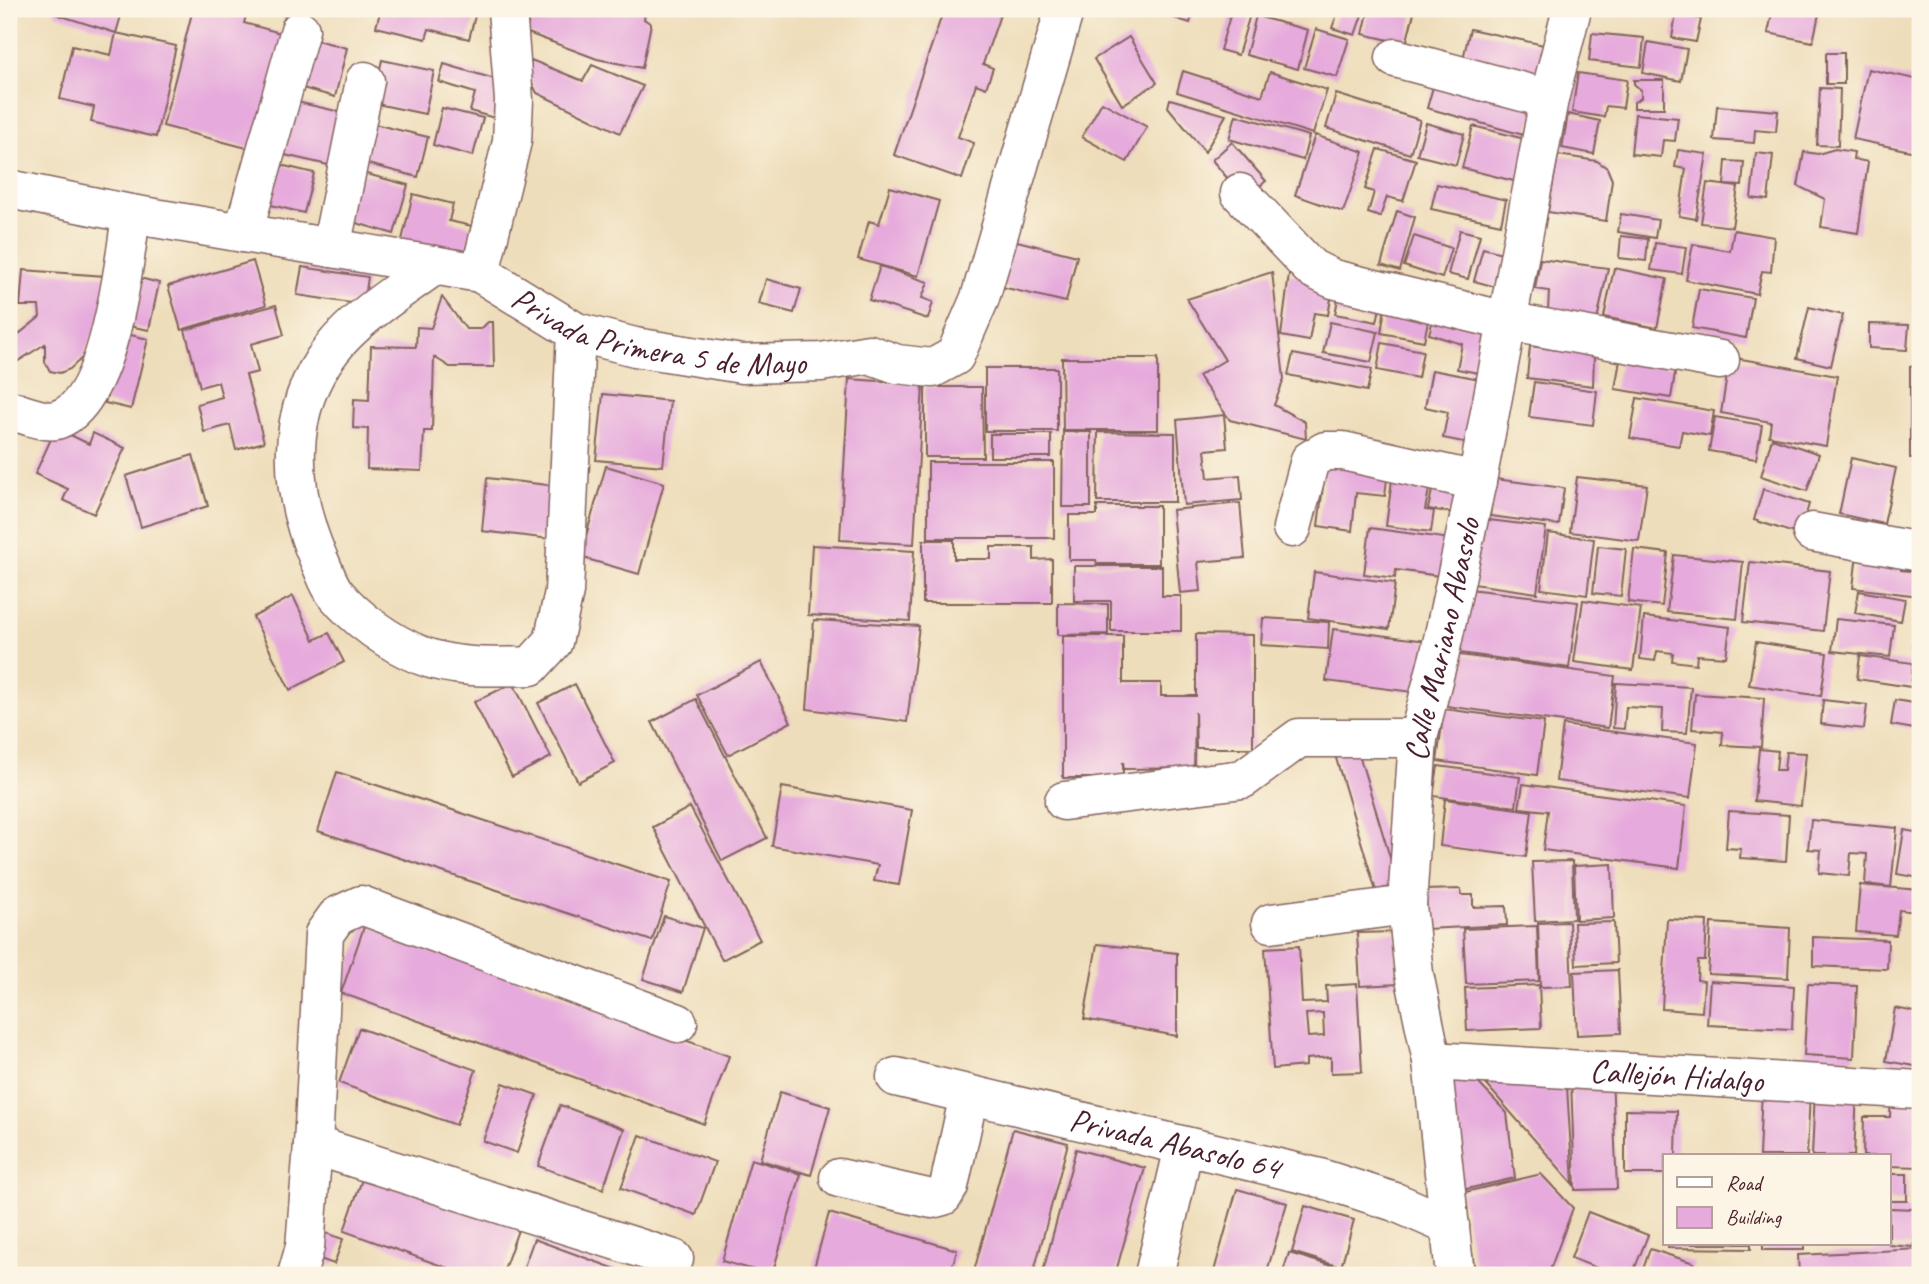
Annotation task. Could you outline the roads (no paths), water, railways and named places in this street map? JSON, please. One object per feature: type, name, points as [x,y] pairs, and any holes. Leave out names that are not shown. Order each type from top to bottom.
[{"type":"street","points":[[480,273],[512,141],[514,100],[507,9]]},
{"type":"street","name":"Privada Primera 5 de Mayo","points":[[9,189],[131,214],[480,273],[576,332],[635,347],[742,364],[821,362],[869,354],[897,364],[933,368],[954,356],[980,298],[1063,15],[1062,9]]},
{"type":"street","name":"Calle Mariano Abasolo","points":[[1455,1275],[1432,1061],[1414,974],[1407,905],[1418,738],[1440,653],[1477,481],[1549,99],[1572,9]]},
{"type":"street","points":[[243,233],[300,30]]},
{"type":"street","points":[[1395,58],[1549,99]]},
{"type":"street","points":[[331,248],[365,81]]},
{"type":"street","points":[[1240,193],[1311,268],[1333,279],[1506,321],[1720,360]]},
{"type":"street","points":[[9,410],[54,420],[74,410],[97,378],[124,271],[131,214]]},
{"type":"street","points":[[435,265],[360,320],[331,350],[310,389],[296,430],[295,473],[308,535],[334,592],[375,630],[421,656],[480,667],[531,666],[553,642],[564,592],[576,332]]},
{"type":"street","points":[[1292,528],[1310,460],[1325,451],[1343,451],[1477,481]]},
{"type":"street","points":[[1812,533],[1920,552]]},
{"type":"street","points":[[1064,802],[1243,779],[1299,738],[1418,738]]},
{"type":"street","points":[[297,1275],[305,1247],[324,934],[337,916],[360,905],[677,1023]]},
{"type":"street","points":[[1271,923],[1407,905]]},
{"type":"street","name":"Callejón Hidalgo","points":[[1432,1061],[1920,1090]]},
{"type":"street","name":"Privada Abasolo 64","points":[[895,1077],[1320,1178],[1395,1202],[1450,1226]]},
{"type":"street","points":[[839,1178],[932,1199],[943,1196],[949,1186],[969,1095]]},
{"type":"street","points":[[313,1145],[674,1259]]},
{"type":"street","points":[[1154,1275],[1184,1147]]}]
